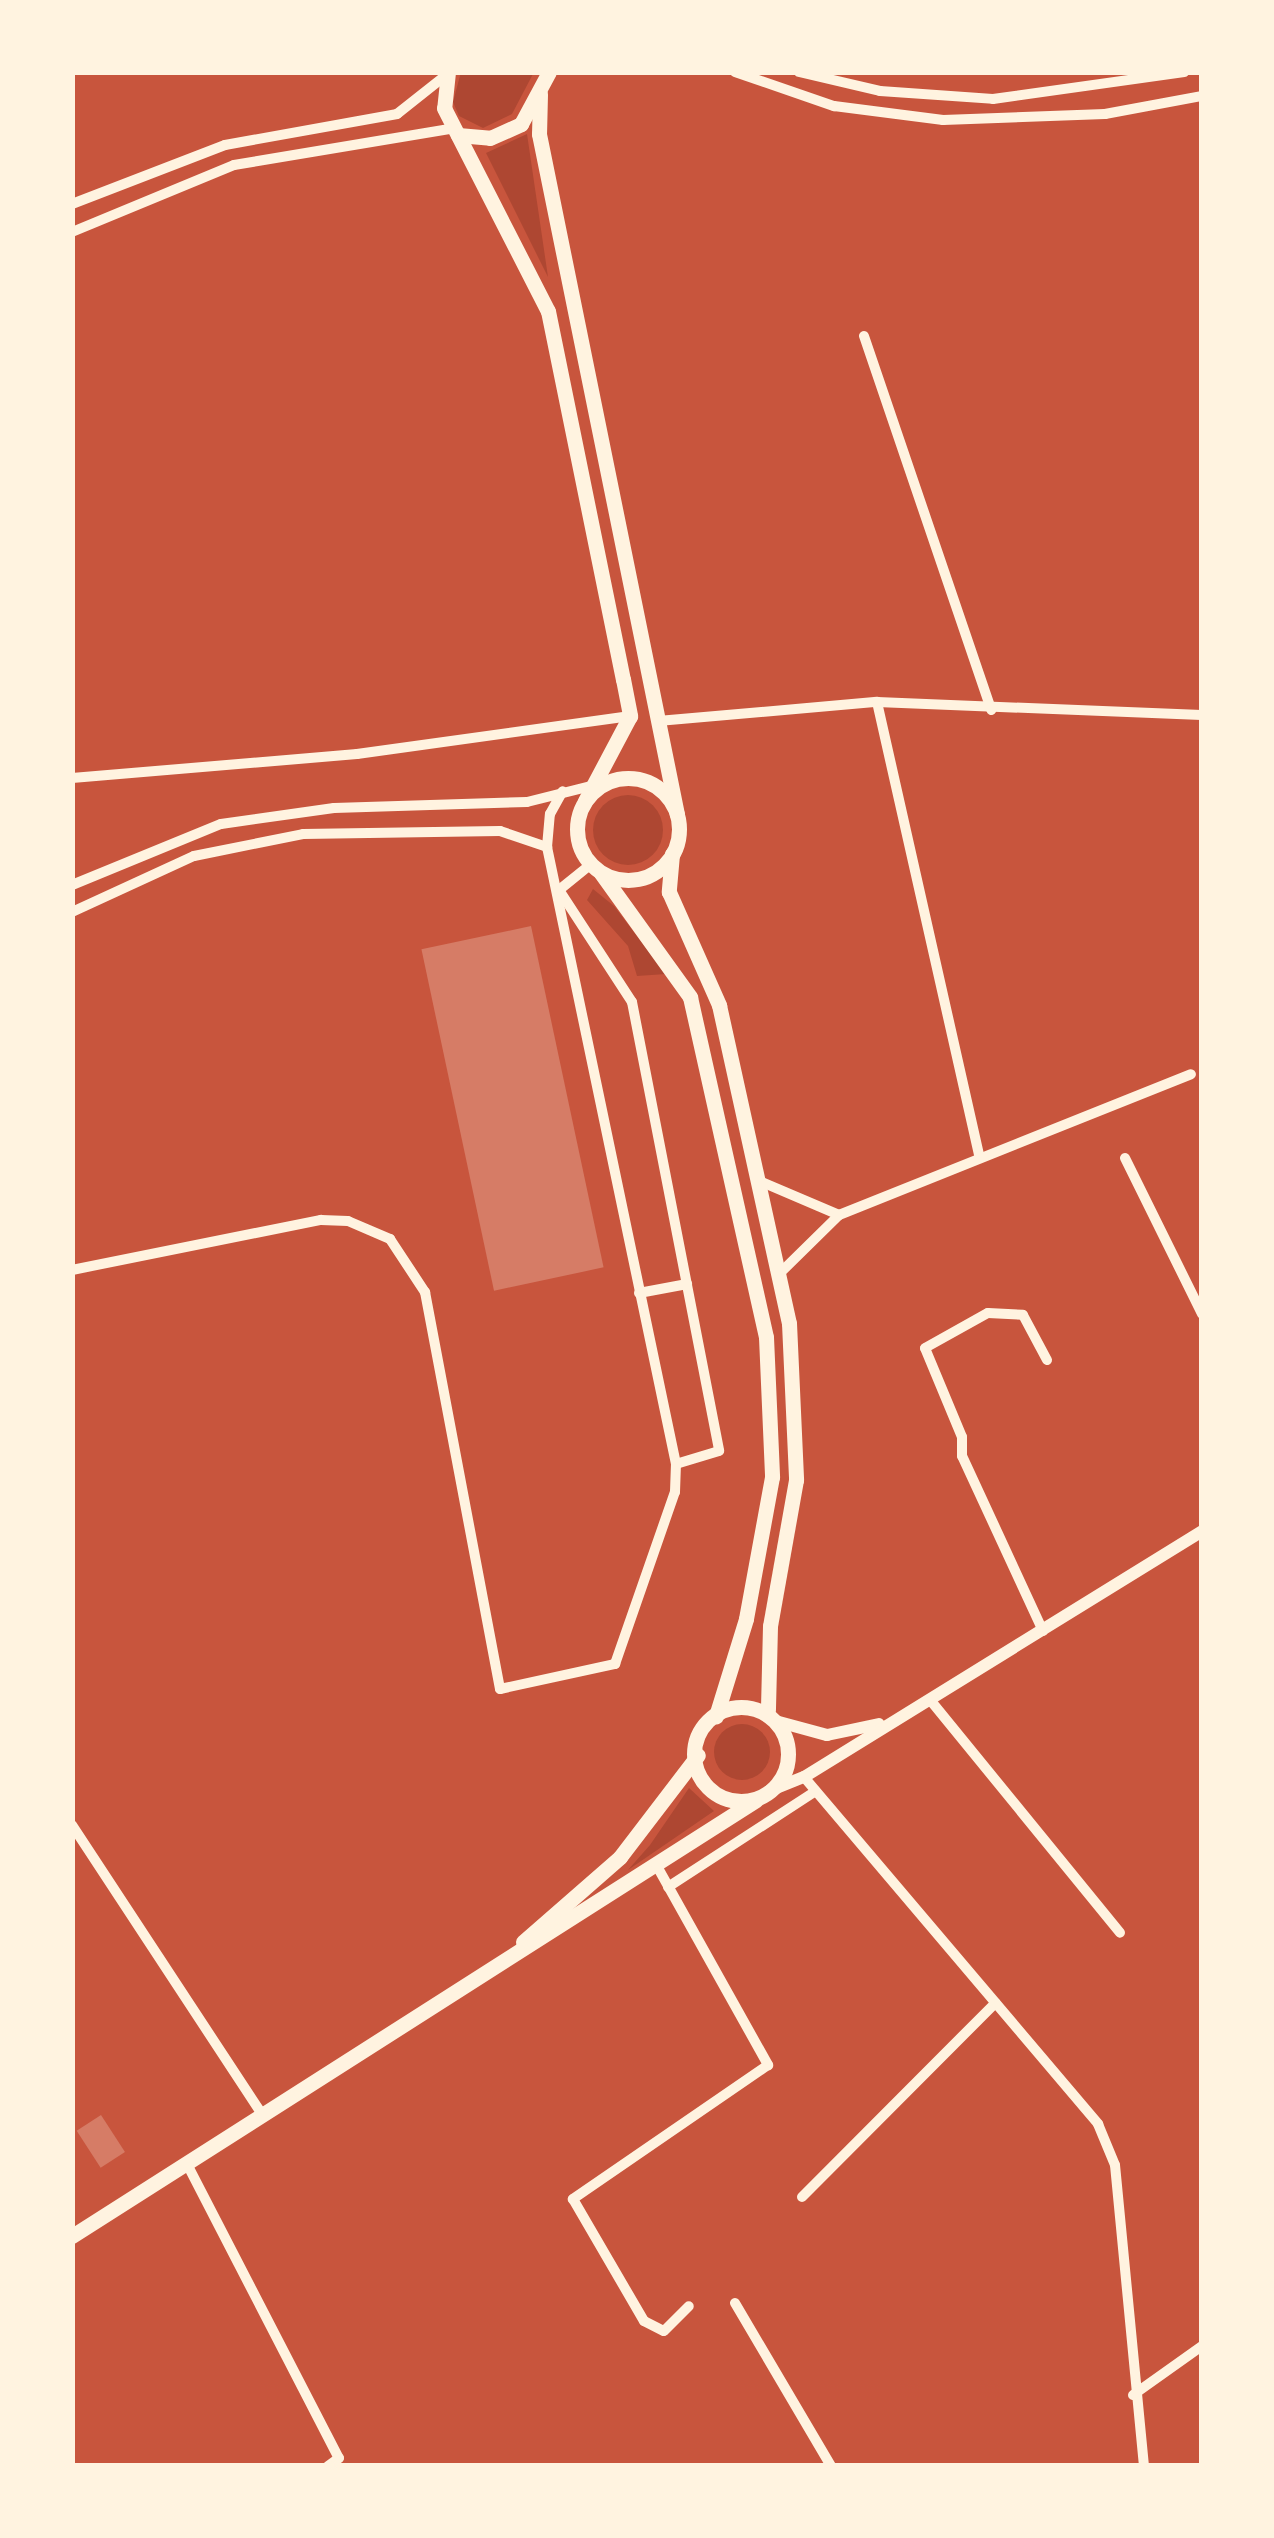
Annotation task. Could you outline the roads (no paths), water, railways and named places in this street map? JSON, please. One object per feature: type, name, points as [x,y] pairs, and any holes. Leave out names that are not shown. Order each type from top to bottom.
[{"type":"main road","points":[[448,72],[444,108],[548,311],[630,716],[602,783],[585,800],[577,840],[589,870],[690,998],[766,1336],[772,1477],[746,1619],[716,1716],[698,1755],[620,1856],[479,1978]]},
{"type":"main road","points":[[456,132],[506,134],[547,79]]},
{"type":"main road","points":[[73,2235],[658,1868],[762,1796],[784,1761],[774,1716],[770,1626],[796,1480],[789,1323],[719,1005],[669,892],[677,814],[539,134],[547,79]]},
{"type":"main road","points":[[602,783],[649,782],[677,814]]},
{"type":"main road","points":[[589,870],[640,879],[673,854]]},
{"type":"main road","points":[[716,1716],[740,1704],[774,1716]]},
{"type":"main road","points":[[698,1755],[708,1791],[726,1804],[762,1796]]},
{"type":"street","points":[[72,204],[116,183],[225,146],[397,114],[448,72]]},
{"type":"street","points":[[735,72],[834,106],[943,120],[1105,114],[1202,96]]},
{"type":"street","points":[[799,72],[944,98],[1037,96],[1184,72]]},
{"type":"street","points":[[72,232],[125,205],[234,165],[456,132]]},
{"type":"street","points":[[116,183],[125,205]]},
{"type":"street","points":[[864,336],[992,710]]},
{"type":"street","points":[[877,702],[980,1158]]},
{"type":"street","points":[[658,721],[877,702],[1202,715]]},
{"type":"street","points":[[72,778],[357,754],[630,716]]},
{"type":"street","points":[[72,885],[221,824],[351,807],[527,802],[602,783]]},
{"type":"street","points":[[72,1270],[321,1220],[348,1221],[390,1239],[425,1292],[500,1689],[615,1664],[675,1492],[676,1464],[548,852],[550,814],[563,791]]},
{"type":"street","points":[[72,913],[194,856],[302,834],[500,831],[589,870]]},
{"type":"street","points":[[559,890],[589,870]]},
{"type":"street","points":[[559,890],[600,942],[632,1003],[718,1451],[676,1464]]},
{"type":"street","points":[[778,1275],[839,1215],[1191,1074]]},
{"type":"street","points":[[1126,1158],[1202,1314]]},
{"type":"street","points":[[758,1180],[839,1215]]},
{"type":"street","points":[[639,1293],[687,1284]]},
{"type":"street","points":[[1043,1630],[962,1456],[962,1437],[926,1348],[988,1312],[1023,1315],[1047,1360]]},
{"type":"street","points":[[762,1796],[804,1778],[932,1701],[1202,1531]]},
{"type":"street","points":[[932,1701],[1120,1933]]},
{"type":"street","points":[[774,1716],[827,1735],[897,1718]]},
{"type":"street","points":[[804,1778],[1098,2124],[1115,2165],[1133,2395],[1144,2466]]},
{"type":"street","points":[[668,1887],[816,1791]]},
{"type":"street","points":[[72,1825],[263,2116]]},
{"type":"street","points":[[658,1868],[769,2065],[573,2199],[644,2321],[664,2331],[689,2306]]},
{"type":"street","points":[[802,2197],[995,2003]]},
{"type":"street","points":[[187,2164],[339,2458],[328,2466]]},
{"type":"street","points":[[735,2303],[831,2466]]},
{"type":"street","points":[[1133,2395],[1202,2346]]}]
